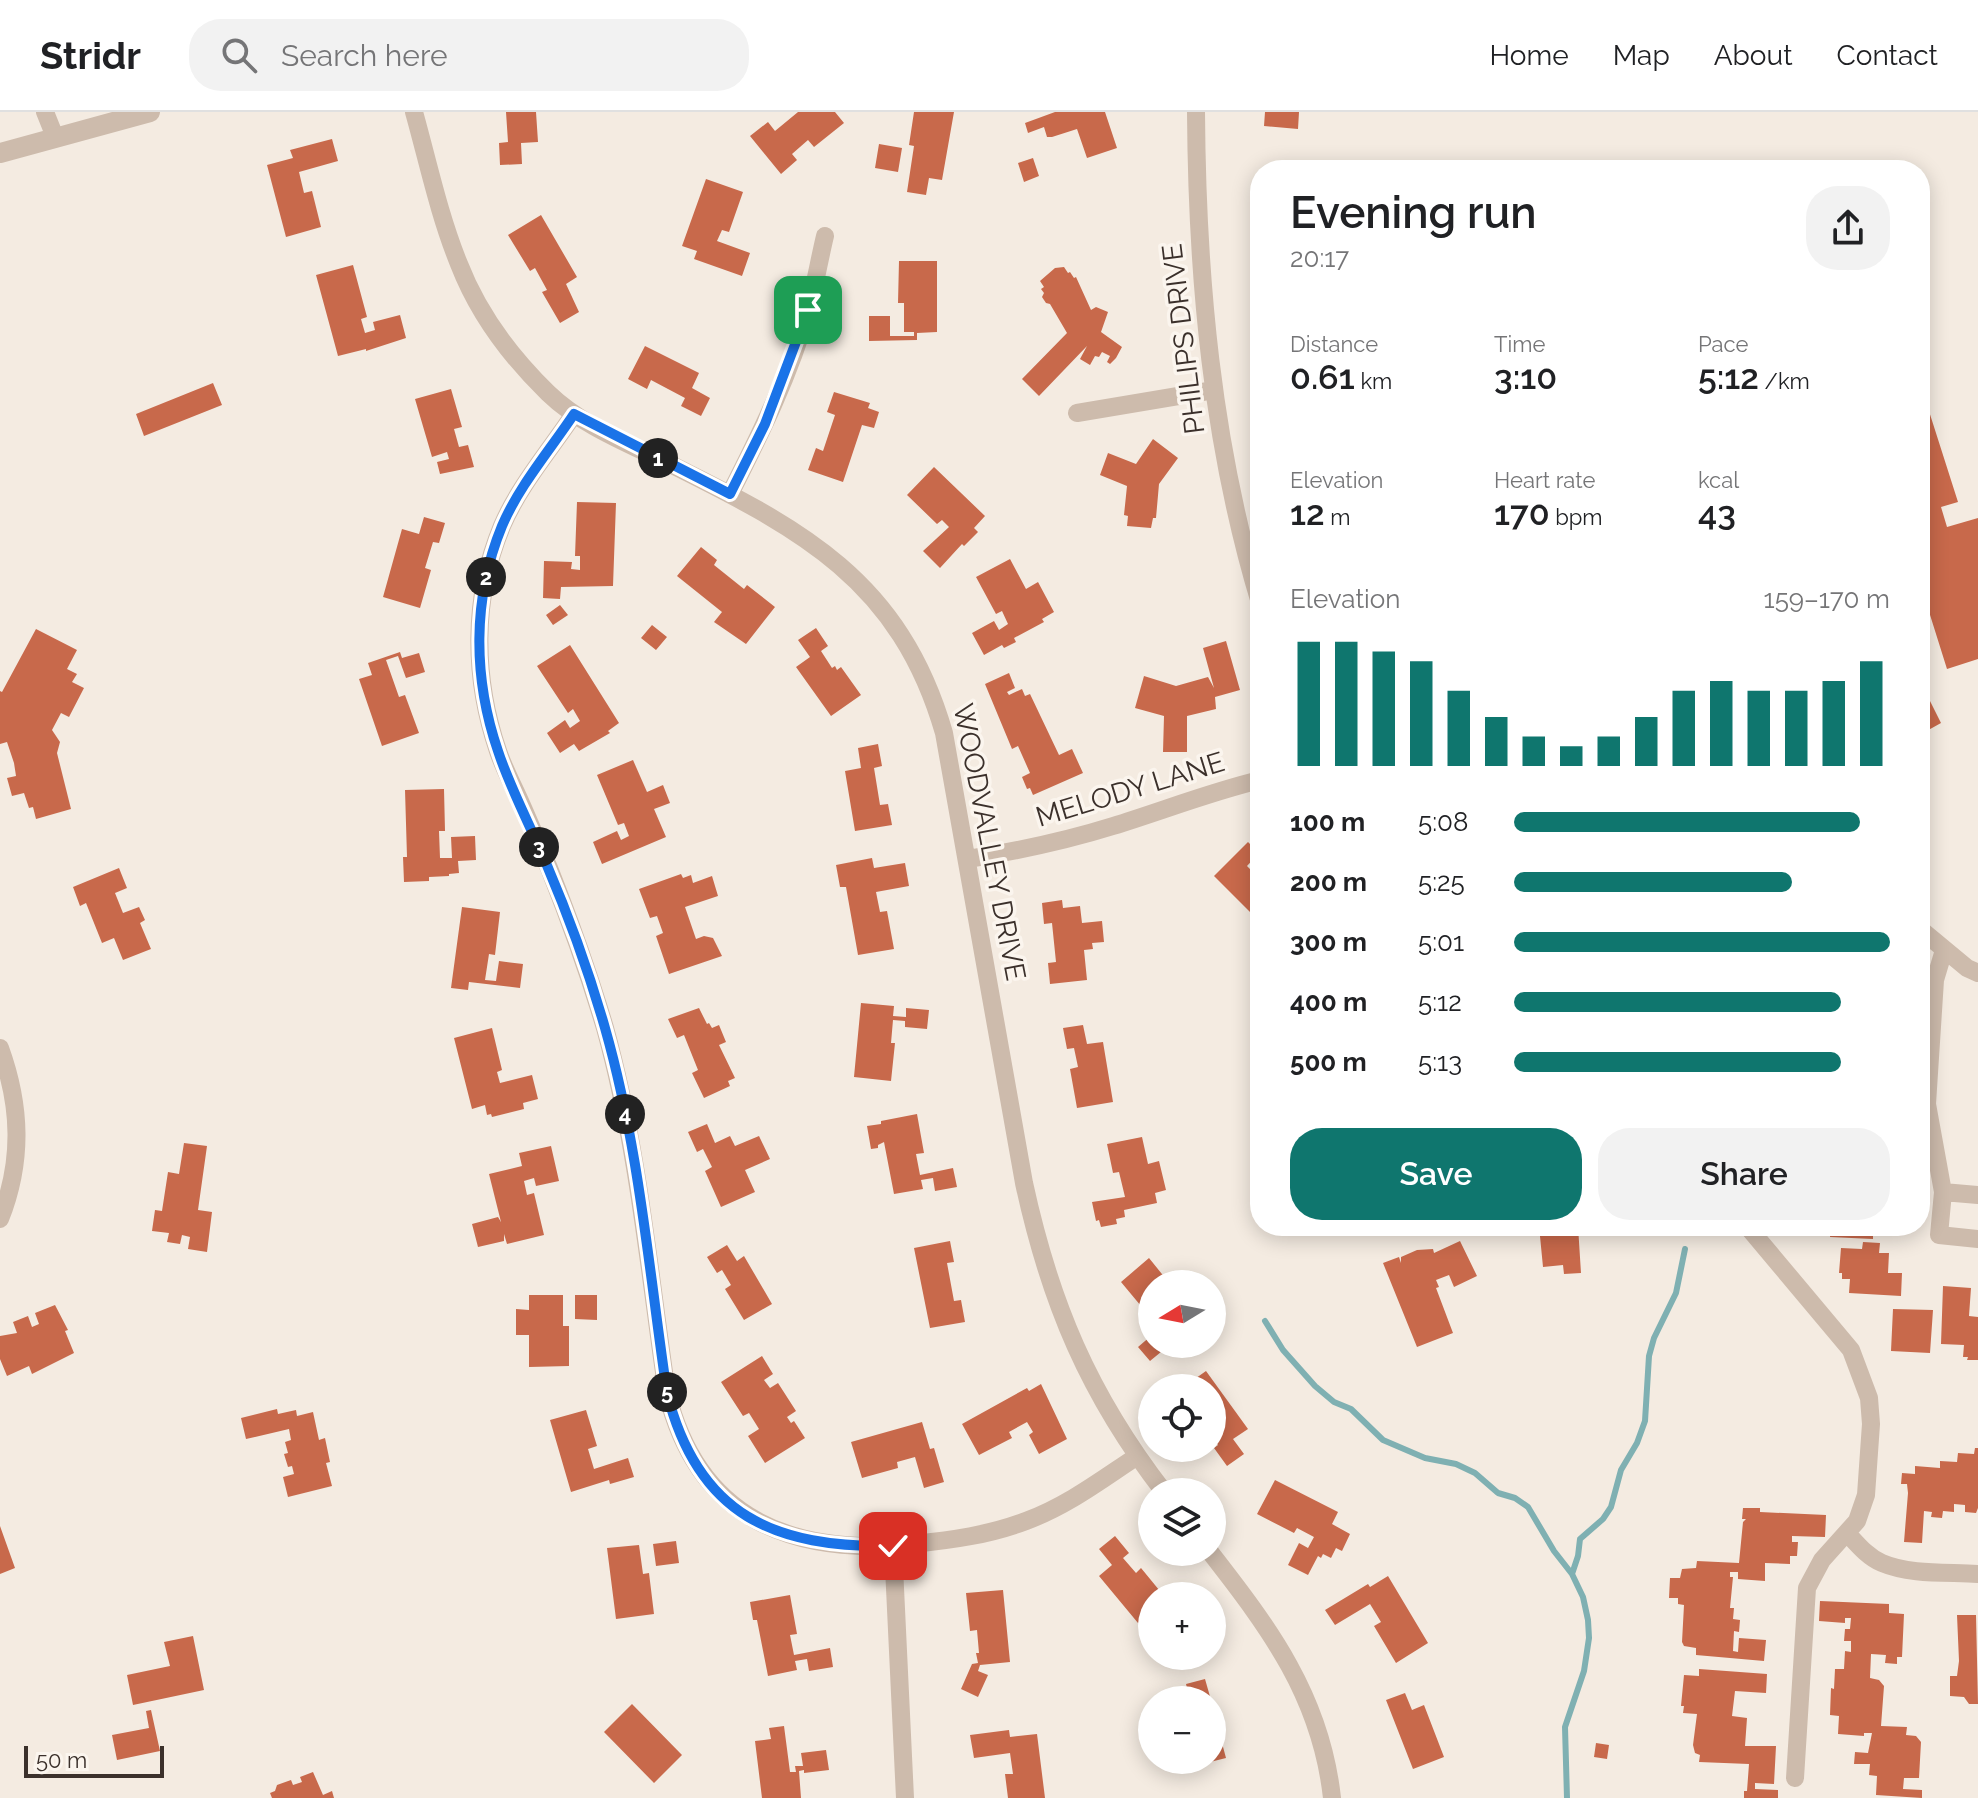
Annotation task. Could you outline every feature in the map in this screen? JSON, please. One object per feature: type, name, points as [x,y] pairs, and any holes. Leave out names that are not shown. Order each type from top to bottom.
[{"type":"street","points":[[45,112],[55,137]]},
{"type":"street","points":[[0,153],[150,112]]},
{"type":"street","name":"WOODVALLEY DRIVE","points":[[414,112],[458,264],[506,346],[550,395],[574,414],[730,494],[790,527],[824,551],[862,585],[900,635],[924,675],[944,733],[1024,1183],[1040,1251],[1057,1306],[1084,1369],[1136,1457],[1153,1478]]},
{"type":"street","name":"PHILIPS DRIVE","points":[[1196,112],[1205,321],[1214,390],[1250,564]]},
{"type":"street","points":[[730,494],[765,424],[790,362],[808,310],[825,236]]},
{"type":"street","points":[[1077,413],[1214,390]]},
{"type":"street","points":[[574,414],[525,486],[498,538],[481,605],[478,645],[482,684],[499,755],[565,908],[606,1031],[629,1132],[667,1393],[674,1419],[694,1462],[728,1501],[755,1522],[812,1542],[854,1547],[967,1538],[1027,1521],[1063,1505],[1136,1457]]},
{"type":"street","name":"MELODY LANE","points":[[968,859],[1115,826],[1215,791],[1250,782]]},
{"type":"street","points":[[1930,938],[1967,968],[1978,973]]},
{"type":"street","points":[[1930,1058],[1935,980],[1944,950]]},
{"type":"street","points":[[0,1048],[12,1081],[17,1126],[12,1182],[0,1219]]},
{"type":"street","points":[[1930,1120],[1943,1192],[1939,1235],[1978,1239]]},
{"type":"street","points":[[1943,1192],[1978,1195]]},
{"type":"street","points":[[1755,1236],[1851,1350],[1869,1398],[1871,1424],[1866,1495],[1857,1521],[1822,1560],[1807,1588],[1795,1778]]},
{"type":"street","points":[[1848,1534],[1867,1554],[1881,1563],[1910,1569],[1978,1574]]},
{"type":"street","points":[[893,1546],[905,1798]]},
{"type":"street","points":[[1221,1566],[1254,1609],[1296,1675],[1320,1739],[1332,1798]]},
{"type":"building","points":[[506,112],[536,112],[538,142],[521,143],[522,164],[500,165],[499,143],[508,142]]},
{"type":"building","points":[[798,112],[835,112],[844,123],[814,147],[808,140],[792,154],[797,160],[781,174],[750,136],[768,122],[775,131]]},
{"type":"building","points":[[914,112],[954,112],[942,180],[929,178],[926,195],[907,192],[914,146],[909,145]]},
{"type":"building","points":[[1055,112],[1105,112],[1117,148],[1087,158],[1077,129],[1052,137],[1047,137],[1044,127],[1028,133],[1025,123]]},
{"type":"building","points":[[1265,112],[1299,112],[1298,129],[1264,126]]},
{"type":"building","points":[[332,139],[338,161],[299,172],[304,193],[312,191],[321,227],[286,237],[267,165],[293,158],[290,150]]},
{"type":"building","points":[[879,144],[902,148],[898,172],[875,168]]},
{"type":"building","points":[[1033,158],[1039,176],[1024,182],[1018,163]]},
{"type":"building","points":[[706,179],[743,192],[729,232],[722,230],[717,241],[750,253],[742,276],[694,259],[697,251],[682,246]]},
{"type":"building","points":[[541,215],[577,277],[566,284],[579,312],[560,323],[542,292],[547,290],[535,268],[530,271],[508,235]]},
{"type":"building","points":[[899,261],[937,261],[937,332],[917,333],[917,340],[869,341],[869,316],[890,316],[890,336],[914,336],[914,332],[904,332],[904,303],[898,303]]},
{"type":"building","points":[[353,265],[367,317],[361,319],[365,333],[375,330],[373,322],[400,315],[406,338],[338,356],[316,275]]},
{"type":"building","points":[[1064,267],[1076,277],[1091,310],[1096,307],[1108,312],[1101,332],[1122,347],[1110,364],[1107,362],[1110,356],[1102,352],[1099,357],[1095,356],[1090,365],[1080,359],[1087,346],[1039,396],[1022,379],[1067,333],[1050,304],[1042,297],[1044,293],[1041,289],[1044,287],[1040,281],[1055,268]]},
{"type":"building","points":[[645,346],[699,373],[692,388],[710,398],[701,416],[681,406],[685,398],[651,380],[647,389],[628,379]]},
{"type":"building","points":[[213,383],[222,405],[144,436],[136,414]]},
{"type":"building","points":[[451,389],[462,427],[454,429],[459,447],[468,445],[474,467],[440,474],[437,462],[449,459],[447,452],[432,457],[415,399]]},
{"type":"building","points":[[834,392],[870,403],[868,408],[879,412],[874,428],[862,425],[843,482],[808,470],[816,448],[823,451],[835,415],[827,412]]},
{"type":"building","points":[[1930,414],[1958,502],[1941,507],[1947,527],[1978,518],[1978,659],[1947,669],[1930,615]]},
{"type":"building","points":[[1153,439],[1178,458],[1159,484],[1156,518],[1153,518],[1151,528],[1127,526],[1128,516],[1124,515],[1127,486],[1100,475],[1108,453],[1136,464]]},
{"type":"building","points":[[934,467],[985,516],[974,528],[978,532],[940,568],[923,551],[949,527],[942,520],[937,524],[907,495]]},
{"type":"building","points":[[577,502],[616,503],[613,586],[561,587],[560,599],[543,598],[544,561],[572,562],[571,569],[580,570],[580,556],[575,556]]},
{"type":"building","points":[[424,517],[445,523],[439,543],[433,542],[425,568],[431,570],[420,608],[383,597],[402,529],[419,534]]},
{"type":"building","points":[[701,547],[717,560],[714,565],[744,589],[747,585],[775,607],[746,644],[714,622],[722,612],[677,576]]},
{"type":"building","points":[[1010,559],[1026,589],[1038,582],[1054,612],[1042,619],[1044,622],[1014,638],[1016,642],[1004,648],[1002,645],[984,655],[972,633],[994,621],[999,630],[1008,624],[1002,611],[996,614],[976,577]]},
{"type":"building","points":[[560,605],[568,615],[553,625],[546,615]]},
{"type":"building","points":[[652,625],[667,637],[656,650],[641,638]]},
{"type":"building","points":[[816,628],[828,646],[821,651],[832,668],[835,666],[837,670],[841,667],[861,695],[831,716],[796,667],[810,657],[798,640]]},
{"type":"building","points":[[36,629],[77,650],[67,669],[77,674],[72,682],[84,688],[69,717],[61,713],[52,730],[60,742],[57,753],[71,809],[36,819],[24,793],[12,796],[7,778],[16,776],[7,742],[0,744],[0,691]]},
{"type":"building","points":[[1226,641],[1240,690],[1215,697],[1216,709],[1187,716],[1187,752],[1163,752],[1164,716],[1135,708],[1144,676],[1176,686],[1208,677],[1214,688],[1203,648]]},
{"type":"building","points":[[570,645],[619,723],[608,731],[610,733],[579,751],[574,744],[560,753],[547,733],[565,720],[570,728],[580,721],[573,709],[568,713],[537,666]]},
{"type":"building","points":[[400,652],[402,658],[419,653],[425,672],[406,678],[398,656],[386,660],[399,697],[405,695],[419,733],[382,746],[359,679],[372,675],[368,663]]},
{"type":"building","points":[[1009,673],[1015,688],[1007,692],[1009,695],[1022,689],[1025,696],[1030,694],[1059,755],[1072,749],[1083,773],[1033,795],[1030,788],[1027,789],[1022,777],[1030,773],[1018,746],[1012,749],[985,684]]},
{"type":"building","points":[[1930,701],[1941,723],[1930,729]]},
{"type":"building","points":[[878,744],[882,766],[874,768],[880,805],[888,804],[892,825],[855,831],[845,771],[861,768],[858,748]]},
{"type":"building","points":[[633,760],[647,792],[663,785],[670,803],[654,809],[666,837],[602,864],[593,842],[617,831],[621,840],[629,836],[624,823],[618,825],[597,775]]},
{"type":"building","points":[[444,789],[445,831],[439,831],[440,858],[452,858],[451,837],[475,836],[476,860],[458,861],[459,873],[429,877],[429,881],[404,882],[403,857],[407,857],[405,790]]},
{"type":"building","points":[[1248,842],[1250,844],[1250,863],[1247,866],[1250,869],[1250,912],[1214,876]]},
{"type":"building","points":[[872,858],[874,868],[905,863],[909,886],[876,892],[880,912],[887,911],[894,949],[858,955],[846,887],[840,887],[836,865]]},
{"type":"building","points":[[119,868],[127,888],[115,893],[123,913],[139,907],[145,920],[140,923],[151,949],[123,960],[114,938],[102,943],[86,903],[80,906],[73,887]]},
{"type":"building","points":[[681,874],[683,878],[691,875],[693,883],[712,876],[718,896],[685,907],[696,939],[704,936],[713,938],[722,956],[669,974],[656,936],[663,933],[657,916],[650,918],[639,889]]},
{"type":"building","points":[[1062,900],[1063,908],[1080,906],[1082,923],[1102,921],[1104,942],[1092,943],[1093,949],[1084,950],[1087,980],[1050,984],[1048,963],[1056,962],[1052,923],[1044,924],[1042,903]]},
{"type":"building","points":[[462,907],[500,912],[495,955],[489,954],[485,980],[496,981],[499,961],[523,964],[520,988],[469,982],[468,990],[451,988]]},
{"type":"building","points":[[861,1003],[894,1006],[893,1016],[906,1017],[906,1008],[929,1010],[927,1029],[905,1027],[905,1021],[893,1020],[891,1043],[895,1043],[891,1081],[854,1077]]},
{"type":"building","points":[[699,1008],[707,1024],[712,1028],[719,1025],[726,1042],[719,1045],[735,1078],[728,1081],[730,1086],[704,1098],[692,1073],[698,1070],[684,1035],[677,1038],[668,1019]]},
{"type":"building","points":[[1083,1025],[1087,1044],[1103,1042],[1113,1102],[1077,1108],[1070,1069],[1078,1067],[1074,1048],[1067,1049],[1063,1028]]},
{"type":"building","points":[[492,1028],[502,1070],[497,1072],[500,1083],[532,1075],[538,1099],[523,1103],[524,1109],[492,1117],[491,1114],[487,1115],[485,1105],[472,1109],[454,1038]]},
{"type":"building","points":[[917,1114],[924,1153],[916,1154],[920,1175],[953,1168],[957,1187],[935,1191],[933,1178],[921,1180],[923,1189],[894,1194],[884,1142],[878,1148],[871,1149],[867,1126]]},
{"type":"building","points":[[707,1124],[715,1143],[730,1136],[735,1146],[759,1136],[770,1159],[745,1170],[755,1192],[721,1207],[705,1171],[712,1167],[703,1149],[697,1152],[688,1132]]},
{"type":"building","points":[[1142,1137],[1148,1164],[1159,1161],[1166,1190],[1155,1193],[1157,1203],[1124,1210],[1125,1217],[1116,1219],[1117,1224],[1101,1227],[1099,1220],[1096,1221],[1092,1202],[1125,1197],[1119,1172],[1113,1173],[1107,1144]]},
{"type":"building","points":[[184,1143],[207,1146],[198,1210],[212,1212],[207,1252],[188,1249],[190,1237],[182,1235],[180,1244],[167,1242],[169,1233],[152,1231],[155,1210],[162,1211],[168,1172],[179,1174]]},
{"type":"building","points":[[551,1146],[559,1181],[536,1186],[534,1178],[524,1181],[527,1195],[534,1193],[544,1235],[507,1244],[504,1234],[504,1241],[478,1247],[472,1224],[498,1217],[501,1222],[489,1174],[522,1166],[519,1153]]},
{"type":"building","points":[[1540,1236],[1579,1236],[1581,1273],[1564,1274],[1563,1265],[1543,1267]]},
{"type":"building","points":[[1873,1236],[1873,1239],[1830,1237]]},
{"type":"building","points":[[950,1241],[954,1262],[947,1263],[954,1301],[961,1300],[965,1322],[930,1328],[914,1248]]},
{"type":"building","points":[[1460,1241],[1477,1276],[1454,1287],[1449,1275],[1436,1280],[1439,1287],[1436,1288],[1453,1333],[1417,1347],[1383,1263],[1399,1257],[1401,1263],[1401,1257],[1417,1250],[1433,1249],[1434,1253]]},
{"type":"building","points":[[1863,1242],[1880,1243],[1879,1253],[1889,1253],[1888,1273],[1902,1273],[1901,1296],[1849,1293],[1850,1279],[1842,1279],[1842,1273],[1839,1273],[1841,1248],[1862,1249]]},
{"type":"building","points":[[727,1245],[737,1261],[744,1256],[772,1304],[744,1320],[725,1289],[731,1285],[722,1270],[717,1273],[707,1257]]},
{"type":"building","points":[[1149,1258],[1159,1270],[1138,1270],[1138,1302],[1121,1282]]},
{"type":"building","points":[[1943,1286],[1971,1288],[1969,1316],[1978,1317],[1978,1360],[1963,1357],[1964,1345],[1941,1344]]},
{"type":"building","points":[[529,1295],[563,1295],[563,1326],[569,1326],[569,1366],[529,1367],[529,1335],[516,1335],[516,1309],[529,1310]]},
{"type":"building","points":[[575,1295],[597,1295],[597,1320],[575,1319]]},
{"type":"building","points":[[55,1305],[68,1330],[65,1331],[74,1353],[32,1374],[29,1366],[7,1376],[0,1359],[0,1336],[17,1333],[13,1322],[28,1316],[32,1327],[39,1324],[35,1313]]},
{"type":"building","points":[[1893,1309],[1933,1310],[1930,1353],[1891,1351]]},
{"type":"building","points":[[762,1356],[773,1374],[764,1380],[770,1388],[778,1383],[796,1411],[787,1417],[791,1423],[794,1421],[805,1438],[765,1463],[748,1436],[759,1429],[749,1413],[743,1416],[721,1382]]},
{"type":"building","points":[[1041,1384],[1067,1439],[1039,1454],[1029,1435],[1033,1432],[1027,1422],[1009,1432],[1012,1438],[979,1455],[962,1424],[1027,1388],[1029,1391]]},
{"type":"building","points":[[1226,1399],[1248,1429],[1233,1439],[1244,1454],[1227,1466],[1224,1462]]},
{"type":"building","points":[[277,1409],[278,1414],[296,1410],[297,1416],[313,1412],[319,1440],[325,1438],[330,1462],[326,1463],[332,1486],[288,1497],[283,1477],[294,1474],[284,1454],[288,1453],[285,1442],[291,1440],[289,1429],[246,1439],[241,1418]]},
{"type":"building","points":[[586,1410],[597,1446],[588,1449],[594,1469],[628,1458],[634,1477],[610,1484],[609,1480],[571,1492],[550,1420]]},
{"type":"building","points":[[922,1422],[944,1482],[924,1488],[915,1457],[897,1462],[898,1468],[862,1478],[851,1442]]},
{"type":"building","points":[[1975,1448],[1978,1448],[1976,1513],[1965,1512],[1965,1505],[1954,1504],[1954,1512],[1943,1511],[1942,1518],[1931,1517],[1932,1512],[1924,1511],[1922,1543],[1904,1542],[1908,1493],[1907,1484],[1901,1484],[1902,1473],[1915,1474],[1915,1466],[1940,1468],[1940,1461],[1957,1462],[1958,1453],[1974,1454]]},
{"type":"building","points":[[1275,1480],[1338,1512],[1332,1524],[1350,1534],[1342,1551],[1336,1548],[1331,1558],[1323,1554],[1321,1558],[1318,1556],[1308,1575],[1288,1565],[1299,1543],[1308,1548],[1314,1537],[1297,1528],[1294,1533],[1257,1514]]},
{"type":"building","points":[[1743,1508],[1760,1508],[1760,1512],[1826,1515],[1825,1537],[1792,1536],[1792,1542],[1798,1542],[1797,1556],[1790,1556],[1790,1564],[1765,1563],[1765,1581],[1738,1579],[1738,1572],[1730,1572],[1730,1577],[1733,1577],[1730,1608],[1734,1608],[1733,1619],[1740,1620],[1739,1632],[1734,1631],[1733,1651],[1738,1652],[1739,1638],[1766,1640],[1764,1661],[1696,1655],[1696,1648],[1684,1646],[1682,1642],[1684,1605],[1678,1604],[1678,1598],[1669,1598],[1670,1578],[1680,1578],[1682,1569],[1696,1568],[1697,1561],[1739,1563],[1743,1522],[1746,1519],[1742,1519]]},
{"type":"building","points":[[0,1526],[15,1568],[0,1574]]},
{"type":"building","points":[[1115,1536],[1129,1553],[1123,1558],[1136,1573],[1141,1568],[1152,1582],[1138,1582],[1138,1623],[1099,1576],[1112,1565],[1099,1549]]},
{"type":"building","points":[[676,1541],[679,1563],[656,1566],[653,1544]]},
{"type":"building","points":[[639,1545],[643,1574],[649,1573],[654,1614],[616,1619],[607,1548]]},
{"type":"building","points":[[1388,1576],[1428,1643],[1396,1663],[1374,1626],[1381,1622],[1370,1604],[1335,1625],[1325,1610],[1368,1584],[1370,1587]]},
{"type":"building","points":[[1003,1590],[1010,1662],[980,1665],[978,1671],[988,1675],[978,1697],[961,1689],[972,1664],[978,1663],[976,1653],[979,1653],[977,1630],[970,1631],[966,1593]]},
{"type":"building","points":[[790,1595],[797,1634],[790,1635],[794,1655],[830,1648],[833,1667],[809,1671],[807,1659],[795,1661],[797,1670],[768,1676],[757,1620],[753,1620],[750,1602]]},
{"type":"building","points":[[1820,1601],[1889,1604],[1889,1613],[1904,1614],[1902,1657],[1897,1657],[1897,1664],[1885,1663],[1886,1655],[1871,1654],[1870,1678],[1879,1680],[1884,1686],[1881,1726],[1907,1727],[1906,1735],[1916,1736],[1921,1742],[1919,1778],[1904,1778],[1903,1789],[1922,1790],[1922,1798],[1876,1795],[1877,1776],[1869,1775],[1870,1764],[1854,1764],[1855,1752],[1868,1753],[1872,1733],[1864,1733],[1864,1736],[1838,1734],[1839,1716],[1830,1715],[1831,1688],[1834,1689],[1835,1669],[1844,1669],[1845,1651],[1851,1652],[1851,1641],[1844,1641],[1845,1629],[1850,1629],[1851,1618],[1845,1618],[1845,1623],[1819,1621]]},
{"type":"building","points":[[1957,1615],[1976,1615],[1978,1704],[1969,1704],[1964,1697],[1950,1696],[1950,1676],[1957,1676],[1959,1661]]},
{"type":"building","points":[[193,1636],[204,1690],[133,1705],[127,1675],[170,1666],[164,1642]]},
{"type":"building","points":[[1699,1669],[1767,1674],[1766,1693],[1735,1691],[1732,1716],[1747,1718],[1745,1746],[1776,1746],[1774,1784],[1755,1783],[1755,1789],[1778,1790],[1778,1798],[1744,1798],[1749,1764],[1699,1762],[1700,1755],[1695,1753],[1693,1745],[1697,1714],[1683,1713],[1684,1706],[1681,1706],[1684,1675],[1699,1676]]},
{"type":"building","points":[[1205,1679],[1207,1686],[1186,1686]]},
{"type":"building","points":[[1405,1693],[1412,1710],[1424,1705],[1444,1757],[1413,1769],[1386,1700]]},
{"type":"building","points":[[632,1704],[682,1755],[654,1783],[604,1732]]},
{"type":"building","points":[[151,1710],[160,1751],[117,1760],[112,1735],[149,1728],[146,1711]]},
{"type":"building","points":[[784,1726],[790,1772],[796,1772],[795,1766],[803,1766],[801,1753],[826,1750],[829,1770],[799,1771],[801,1798],[762,1798],[755,1741],[771,1739],[769,1728]]},
{"type":"building","points":[[1009,1730],[1010,1737],[1037,1734],[1045,1798],[1008,1798],[1005,1774],[1013,1774],[1010,1753],[974,1758],[970,1735]]},
{"type":"building","points":[[1596,1743],[1609,1745],[1607,1759],[1594,1757]]},
{"type":"building","points":[[313,1772],[323,1795],[332,1791],[334,1798],[272,1798],[270,1793],[275,1791],[277,1785],[291,1780],[293,1785],[302,1782],[300,1777]]},
{"type":"waterway","points":[[1572,1574],[1580,1539],[1603,1519],[1611,1507],[1621,1470],[1637,1443],[1645,1421],[1649,1356],[1654,1338],[1676,1293],[1685,1249]]},
{"type":"waterway","points":[[1265,1321],[1283,1350],[1315,1386],[1334,1402],[1351,1409],[1383,1440],[1425,1458],[1456,1464],[1475,1473],[1498,1493],[1515,1498],[1528,1507],[1554,1551],[1572,1574],[1583,1597],[1589,1638],[1584,1671],[1565,1727],[1567,1798]]},
{"type":"route","points":[[808,310],[765,424],[730,494],[574,414],[503,524],[489,566],[481,605],[478,645],[489,721],[499,755],[565,908],[606,1031],[629,1132],[667,1393],[683,1441],[705,1478],[755,1522],[812,1542],[854,1547],[893,1546]]}]
